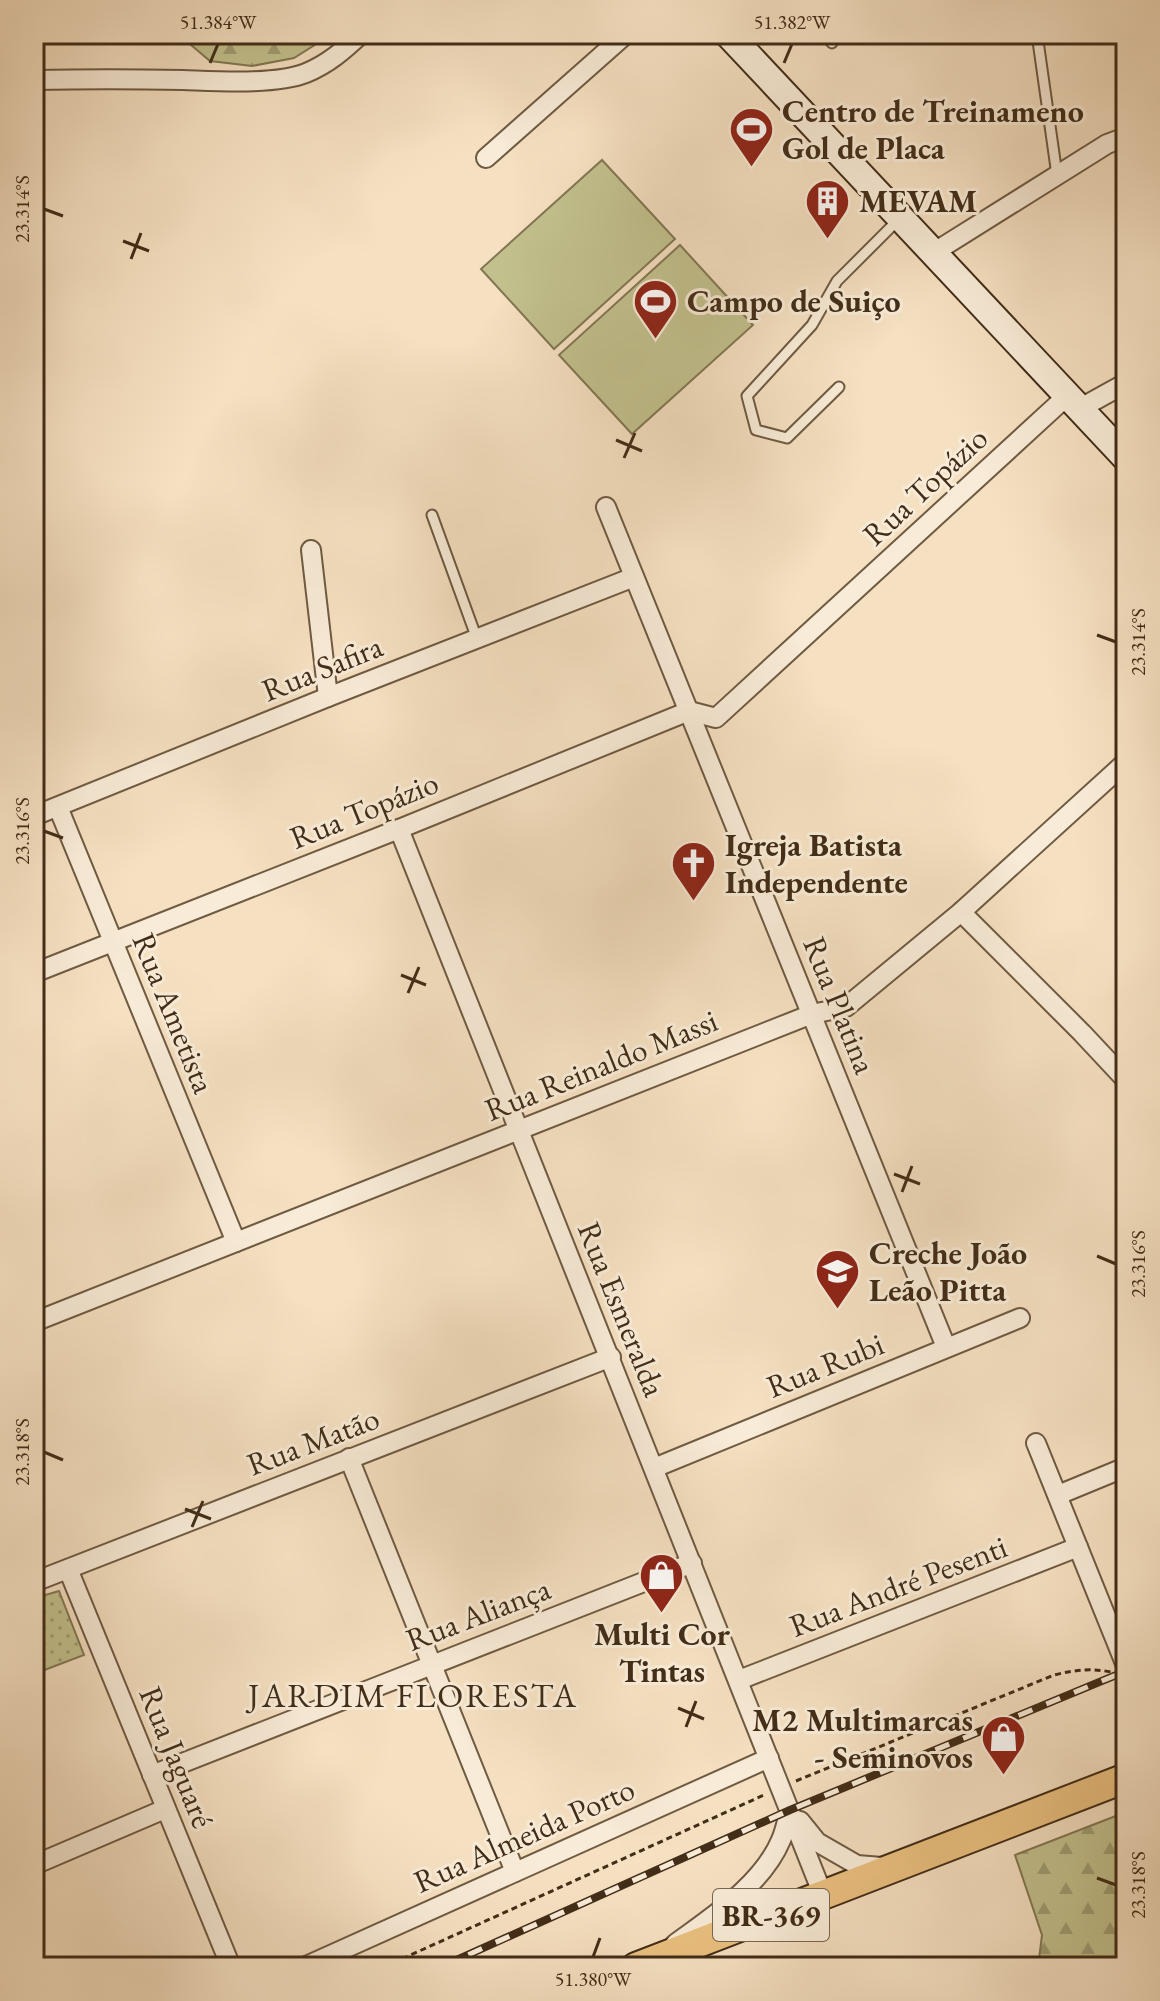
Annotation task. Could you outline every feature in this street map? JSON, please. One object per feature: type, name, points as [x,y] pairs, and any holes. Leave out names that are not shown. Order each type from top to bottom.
[{"type":"main road","points":[[728,34],[1126,458]]},
{"type":"main road","name":"BR-369","points":[[643,1964],[1126,1778]]},
{"type":"street","points":[[34,80],[230,81],[277,78],[303,74],[332,60],[361,34]]},
{"type":"street","points":[[486,158],[626,34]]},
{"type":"street","points":[[933,253],[1107,144],[1126,137]]},
{"type":"street","name":"Rua Topázio","points":[[698,734],[1073,402],[1126,383]]},
{"type":"street","name":"Rua Platina","points":[[606,507],[946,1347]]},
{"type":"street","points":[[311,550],[328,697]]},
{"type":"street","name":"Rua Safira","points":[[34,816],[634,577]]},
{"type":"street","points":[[689,711],[716,718]]},
{"type":"street","name":"Rua Topázio","points":[[34,973],[689,711]]},
{"type":"street","name":"Rua Reinaldo Massi","points":[[34,1322],[812,1014],[846,1007],[961,912],[1126,762]]},
{"type":"street","name":"Rua Ametista","points":[[58,807],[236,1242]]},
{"type":"street","name":"Rua Esmeralda","points":[[399,829],[823,1895]]},
{"type":"street","points":[[961,912],[1126,1080]]},
{"type":"street","name":"Rua Rubi","points":[[654,1468],[1020,1318]]},
{"type":"street","name":"Rua Matão","points":[[35,1579],[68,1569],[611,1357]]},
{"type":"street","points":[[1036,1443],[1123,1670]]},
{"type":"street","points":[[349,1458],[515,1872]]},
{"type":"street","points":[[1058,1495],[1126,1467]]},
{"type":"street","name":"Rua André Pesenti","points":[[739,1680],[1078,1547]]},
{"type":"street","name":"Rua Aliança","points":[[152,1775],[692,1563]]},
{"type":"street","name":"Rua Jaguaré","points":[[68,1569],[231,1967]]},
{"type":"street","name":"Rua Almeida Porto","points":[[304,1967],[769,1758]]},
{"type":"street","points":[[34,1865],[165,1809]]},
{"type":"street","points":[[643,1964],[717,1913],[745,1889],[781,1841],[790,1810]]},
{"type":"street","name":"Rua Esmeralda","points":[[790,1810],[817,1842],[857,1865],[892,1868]]},
{"type":"lane","points":[[824,34],[832,43]]},
{"type":"lane","points":[[1037,34],[1057,175]]},
{"type":"lane","points":[[839,387],[787,438],[756,430],[747,396],[812,325],[837,281],[900,218]]},
{"type":"lane","points":[[432,515],[477,639]]},
{"type":"path","points":[[384,1967],[781,1787],[1054,1675],[1088,1669],[1123,1670]]},
{"type":"green space","points":[[178,34],[332,34],[294,58],[252,66],[210,61]]},
{"type":"green space","name":"Campo de Suiço","points":[[602,160],[675,239],[554,349],[481,269]]},
{"type":"green space","name":"Campo de Suiço","points":[[680,245],[753,325],[632,434],[559,355]]},
{"type":"green space","points":[[59,1591],[84,1655],[34,1674],[34,1602],[38,1597]]},
{"type":"green space","points":[[1126,1812],[1126,1967],[1038,1967],[1042,1935],[1015,1855]]},
{"type":"railway","points":[[441,1967],[790,1810],[1126,1671]]},
{"type":"place","name":"Centro de Treinameno Gol de Placa","points":[[751,168]]},
{"type":"place","name":"MEVAM","points":[[828,240]]},
{"type":"place","name":"Campo de Suiço","points":[[656,340]]},
{"type":"place","name":"Igreja Batista Independente","points":[[694,902]]},
{"type":"place","name":"Creche João Leão Pitta","points":[[838,1310]]},
{"type":"place","name":"Multi Cor Tintas","points":[[662,1614]]},
{"type":"place","name":"M2 Multimarcas - Seminovos","points":[[1004,1777]]},
{"type":"district","name":"JARDIM FLORESTA","points":[[413,1695]]}]
